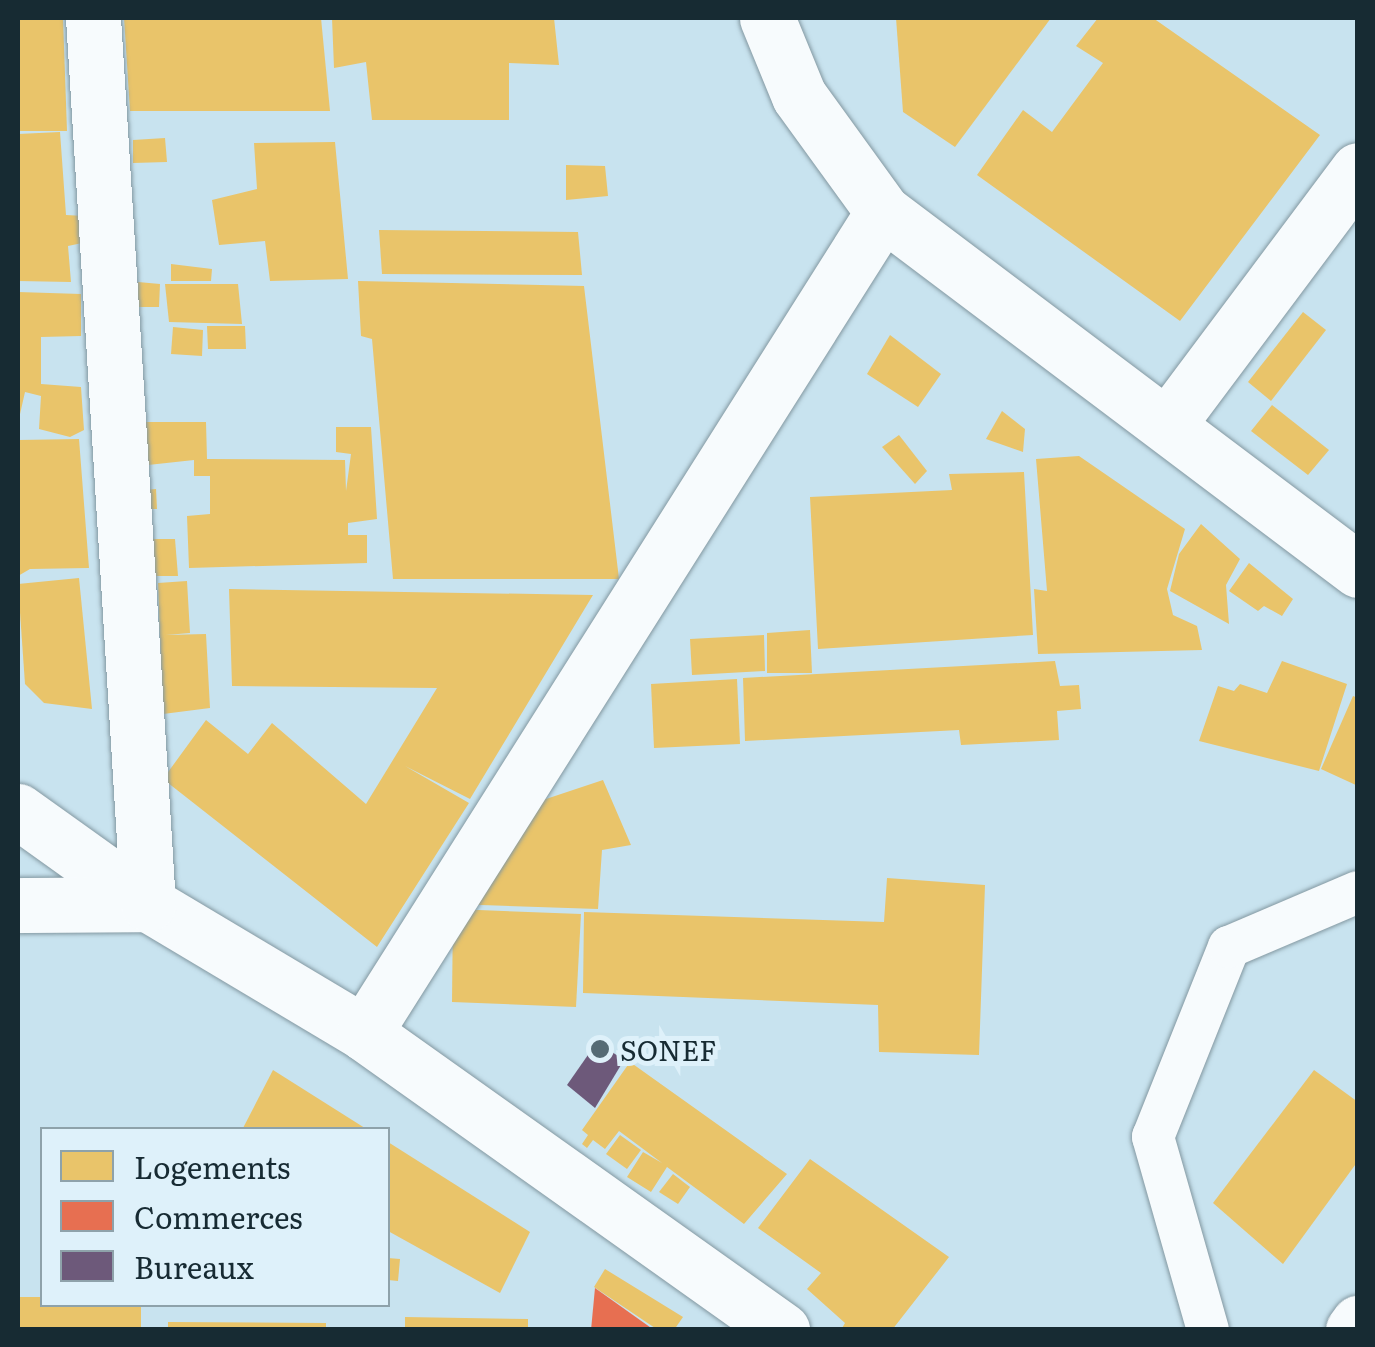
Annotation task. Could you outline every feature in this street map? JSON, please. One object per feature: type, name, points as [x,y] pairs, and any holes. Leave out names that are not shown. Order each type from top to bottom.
[{"type":"street","points":[[93,18],[148,904]]},
{"type":"street","points":[[767,18],[799,96],[883,212],[1358,570]]},
{"type":"street","points":[[1168,424],[1358,170]]},
{"type":"street","points":[[364,1033],[883,212]]},
{"type":"street","points":[[18,811],[148,904],[364,1033],[782,1330]]},
{"type":"street","points":[[18,905],[148,904]]},
{"type":"street","points":[[1352,1330],[1358,1323]]},
{"type":"lane","points":[[1208,1330],[1153,1137],[1229,946],[1358,892]]},
{"type":"building: Logements","points":[[18,18],[63,18],[67,131],[18,131]]},
{"type":"building: Logements","points":[[124,18],[321,18],[330,111],[130,111]]},
{"type":"building: Logements","points":[[332,18],[554,18],[559,65],[509,63],[509,120],[372,120],[366,62],[334,68]]},
{"type":"building: Logements","points":[[896,18],[1051,18],[955,147],[903,112]]},
{"type":"building: Logements","points":[[1098,18],[1153,18],[1320,135],[1180,321],[977,175],[1023,110],[1052,132],[1103,63],[1076,46]]},
{"type":"building: Logements","points":[[60,132],[66,215],[84,216],[87,242],[68,246],[71,282],[18,281],[18,134]]},
{"type":"building: Logements","points":[[165,138],[167,162],[133,163],[133,140]]},
{"type":"building: Logements","points":[[335,142],[348,279],[270,281],[265,241],[219,245],[212,200],[257,189],[254,143]]},
{"type":"building: Logements","points":[[566,165],[605,166],[608,196],[566,200]]},
{"type":"building: Logements","points":[[379,230],[578,232],[582,275],[382,274]]},
{"type":"building: Logements","points":[[171,264],[212,269],[211,281],[171,281]]},
{"type":"building: Logements","points":[[358,281],[584,286],[619,579],[393,579],[372,339],[361,336]]},
{"type":"building: Logements","points":[[138,282],[160,284],[159,307],[137,307]]},
{"type":"building: Logements","points":[[165,284],[238,284],[242,324],[169,322]]},
{"type":"building: Logements","points":[[18,292],[81,294],[81,336],[41,337],[41,384],[81,387],[84,430],[70,437],[39,429],[41,396],[25,392],[18,423]]},
{"type":"building: Logements","points":[[1303,312],[1326,330],[1271,401],[1248,382]]},
{"type":"building: Logements","points":[[207,326],[245,326],[246,349],[208,349]]},
{"type":"building: Logements","points":[[173,327],[203,330],[202,356],[171,354]]},
{"type":"building: Logements","points":[[890,335],[941,374],[918,407],[867,374]]},
{"type":"building: Logements","points":[[1272,405],[1329,450],[1308,475],[1251,431]]},
{"type":"building: Logements","points":[[1002,411],[1025,429],[1023,452],[986,439]]},
{"type":"building: Logements","points":[[143,422],[206,422],[207,459],[345,460],[346,491],[351,454],[336,452],[336,427],[371,427],[377,519],[348,523],[348,535],[367,535],[367,563],[189,568],[187,516],[210,514],[210,476],[194,476],[194,460],[148,465]]},
{"type":"building: Logements","points":[[899,435],[927,471],[915,484],[882,447]]},
{"type":"building: Logements","points":[[79,439],[89,568],[30,569],[18,576],[18,440]]},
{"type":"building: Logements","points":[[1079,456],[1185,529],[1167,589],[1173,615],[1197,626],[1202,650],[1038,654],[1034,589],[1047,591],[1036,459]]},
{"type":"building: Logements","points":[[1024,472],[1033,635],[818,649],[810,497],[952,490],[949,474]]},
{"type":"building: Logements","points":[[156,489],[157,509],[144,509],[143,490]]},
{"type":"building: Logements","points":[[1201,524],[1240,559],[1226,585],[1229,624],[1170,591],[1179,554]]},
{"type":"building: Logements","points":[[151,539],[175,539],[178,576],[154,576]]},
{"type":"building: Logements","points":[[1249,563],[1293,599],[1282,616],[1264,606],[1258,611],[1229,591]]},
{"type":"building: Logements","points":[[79,578],[92,709],[44,703],[25,684],[18,584]]},
{"type":"building: Logements","points":[[187,581],[190,633],[166,635],[206,634],[210,708],[163,714],[158,583]]},
{"type":"building: Logements","points":[[229,589],[593,595],[470,799],[405,766],[469,803],[377,947],[163,779],[206,720],[248,754],[272,723],[366,804],[437,688],[232,686]]},
{"type":"building: Logements","points":[[810,630],[812,673],[767,673],[767,633]]},
{"type":"building: Logements","points":[[764,635],[765,671],[692,675],[690,639]]},
{"type":"building: Logements","points":[[1055,661],[1060,686],[1079,685],[1081,709],[1057,711],[1059,740],[961,745],[959,730],[745,741],[743,678]]},
{"type":"building: Logements","points":[[1282,661],[1347,684],[1319,771],[1199,741],[1218,686],[1234,691],[1240,684],[1267,693]]},
{"type":"building: Logements","points":[[737,679],[740,744],[654,748],[651,684]]},
{"type":"building: Logements","points":[[1353,696],[1358,698],[1358,786],[1321,769]]},
{"type":"building: Logements","points":[[603,780],[631,845],[602,850],[598,909],[453,904],[531,804]]},
{"type":"building: Logements","points":[[887,878],[985,885],[979,1055],[879,1052],[878,1005],[583,993],[584,912],[884,922]]},
{"type":"building: Logements","points":[[453,909],[581,914],[576,1007],[452,1002]]},
{"type":"building: Logements","points":[[630,1062],[787,1174],[744,1224],[667,1167],[651,1192],[627,1177],[643,1152],[662,1163],[619,1131],[605,1149],[593,1140],[587,1148],[582,1144],[588,1135],[582,1130]]},
{"type":"building: Logements","points":[[273,1070],[363,1127],[244,1127]]},
{"type":"building: Logements","points":[[1314,1070],[1358,1102],[1358,1161],[1283,1264],[1213,1203]]},
{"type":"building: Logements","points":[[620,1135],[641,1150],[627,1169],[606,1154]]},
{"type":"building: Logements","points":[[390,1143],[530,1232],[500,1293],[390,1232]]},
{"type":"building: Logements","points":[[810,1159],[949,1257],[892,1330],[841,1330],[845,1323],[807,1289],[821,1273],[758,1228]]},
{"type":"building: Logements","points":[[673,1174],[690,1187],[678,1204],[659,1192]]},
{"type":"building: Logements","points":[[390,1258],[400,1259],[398,1281],[390,1280]]},
{"type":"building: Logements","points":[[605,1269],[683,1317],[674,1330],[658,1330],[594,1287]]},
{"type":"building: Logements","points":[[18,1297],[40,1297],[40,1307],[141,1307],[141,1330],[18,1330]]},
{"type":"building: Logements","points":[[405,1317],[528,1319],[528,1330],[405,1330]]},
{"type":"building: Logements","points":[[168,1322],[326,1323],[326,1330],[168,1330]]},
{"type":"building: Commerces","points":[[595,1288],[654,1330],[591,1330]]},
{"type":"building: Bureaux","points":[[597,1042],[624,1060],[595,1108],[567,1085]]},
{"type":"place","name":"SONEF","points":[[600,1049]]}]
